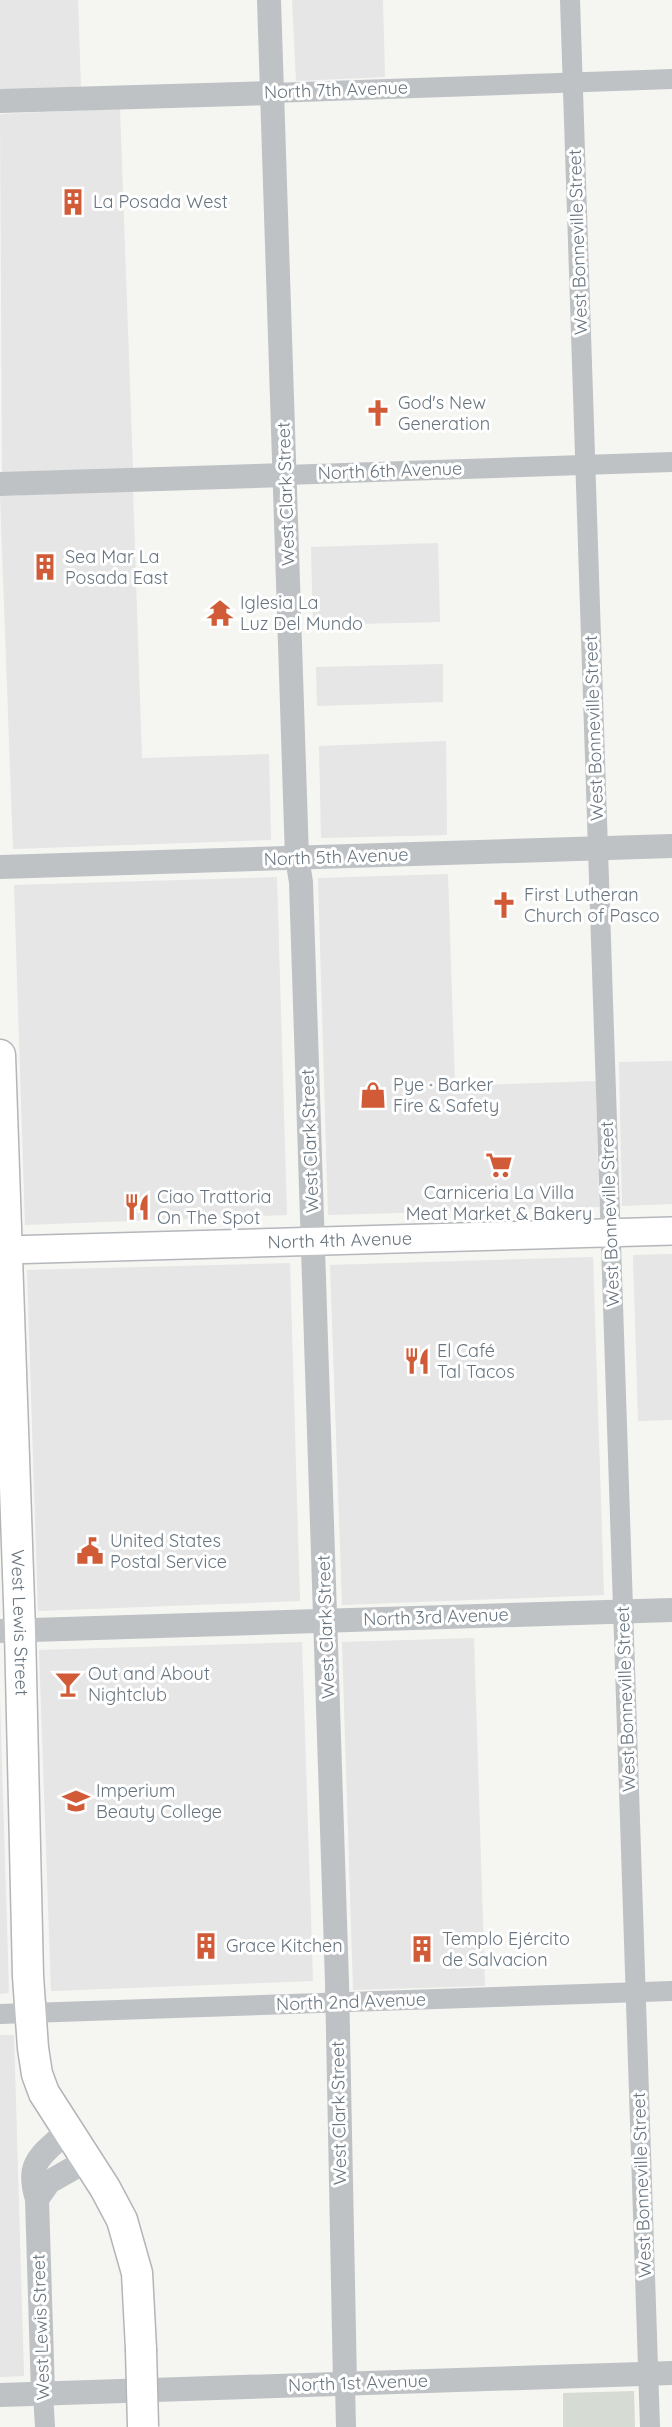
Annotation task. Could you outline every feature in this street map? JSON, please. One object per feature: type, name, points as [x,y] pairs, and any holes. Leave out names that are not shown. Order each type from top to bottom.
[{"type":"main road","name":"West Lewis Street","points":[[0,1055],[10,1631],[31,2012],[37,2073],[44,2093],[105,2188],[122,2220],[131,2246],[138,2273],[143,2427]]},
{"type":"main road","name":"North 4th Avenue","points":[[3,1250],[672,1231]]},
{"type":"street","name":"West Clark Street","points":[[269,0],[297,858],[301,882],[326,1621],[338,2002],[346,2427]]},
{"type":"street","name":"West Bonneville Street","points":[[570,0],[650,2427]]},
{"type":"street","name":"North 7th Avenue","points":[[0,100],[672,80]]},
{"type":"street","name":"North 6th Avenue","points":[[0,484],[672,462]]},
{"type":"street","name":"North 5th Avenue","points":[[0,867],[672,846]]},
{"type":"street","name":"North 3rd Avenue","points":[[10,1631],[672,1610]]},
{"type":"street","name":"North 2nd Avenue","points":[[0,2014],[672,1991]]},
{"type":"street","name":"West Lewis Street","points":[[45,2427],[37,2199],[31,2181],[34,2164],[68,2131]]},
{"type":"street","points":[[37,2199],[49,2182],[86,2161]]},
{"type":"street","name":"North 1st Avenue","points":[[0,2395],[672,2373]]},
{"type":"shaded area","points":[[0,0],[78,0],[81,88],[0,91]]},
{"type":"shaded area","points":[[292,0],[383,0],[385,77],[296,81]]},
{"type":"shaded area","points":[[120,109],[133,469],[2,473],[0,114]]},
{"type":"shaded area","points":[[133,491],[142,758],[269,754],[271,840],[13,849],[0,496]]},
{"type":"shaded area","points":[[438,543],[440,622],[313,625],[311,547]]},
{"type":"shaded area","points":[[443,664],[443,702],[317,706],[316,667]]},
{"type":"shaded area","points":[[446,741],[447,835],[321,838],[319,746]]},
{"type":"shaded area","points":[[448,874],[455,1086],[596,1081],[599,1207],[328,1215],[318,878]]},
{"type":"shaded area","points":[[277,877],[287,1215],[25,1225],[14,885]]},
{"type":"shaded area","points":[[672,1061],[672,1204],[622,1206],[619,1062]]},
{"type":"shaded area","points":[[672,1254],[672,1420],[638,1421],[633,1255]]},
{"type":"shaded area","points":[[593,1257],[604,1595],[342,1605],[330,1265]]},
{"type":"shaded area","points":[[290,1263],[300,1601],[38,1611],[27,1270]]},
{"type":"shaded area","points":[[474,1638],[485,1986],[353,1990],[342,1642]]},
{"type":"shaded area","points":[[302,1642],[313,1981],[51,1991],[39,1650]]},
{"type":"shaded area","points":[[0,1697],[9,1993],[0,1994]]},
{"type":"shaded area","points":[[0,2035],[14,2035],[24,2376],[0,2377]]},
{"type":"shaded area","points":[[634,2391],[635,2427],[563,2427],[563,2393]]},
{"type":"place","name":"La Posada West","points":[[73,202]]},
{"type":"place","name":"God's New Generation","points":[[378,413]]},
{"type":"place","name":"Sea Mar La Posada East","points":[[45,567]]},
{"type":"place","name":"Iglesia La Luz Del Mundo","points":[[220,613]]},
{"type":"place","name":"First Lutheran Church of Pasco","points":[[504,905]]},
{"type":"place","name":"Pye · Barker Fire & Safety","points":[[373,1095]]},
{"type":"place","name":"Carniceria La Villa Meat Market & Bakery","points":[[499,1165]]},
{"type":"place","name":"Ciao Trattoria On The Spot","points":[[137,1207]]},
{"type":"place","name":"El Café Tal Tacos","points":[[417,1361]]},
{"type":"place","name":"United States Postal Service","points":[[90,1551]]},
{"type":"place","name":"Out and About Nightclub","points":[[68,1684]]},
{"type":"place","name":"Imperium Beauty College","points":[[76,1801]]},
{"type":"place","name":"Grace Kitchen","points":[[206,1946]]},
{"type":"place","name":"Templo Ejército de Salvacion","points":[[422,1949]]}]
